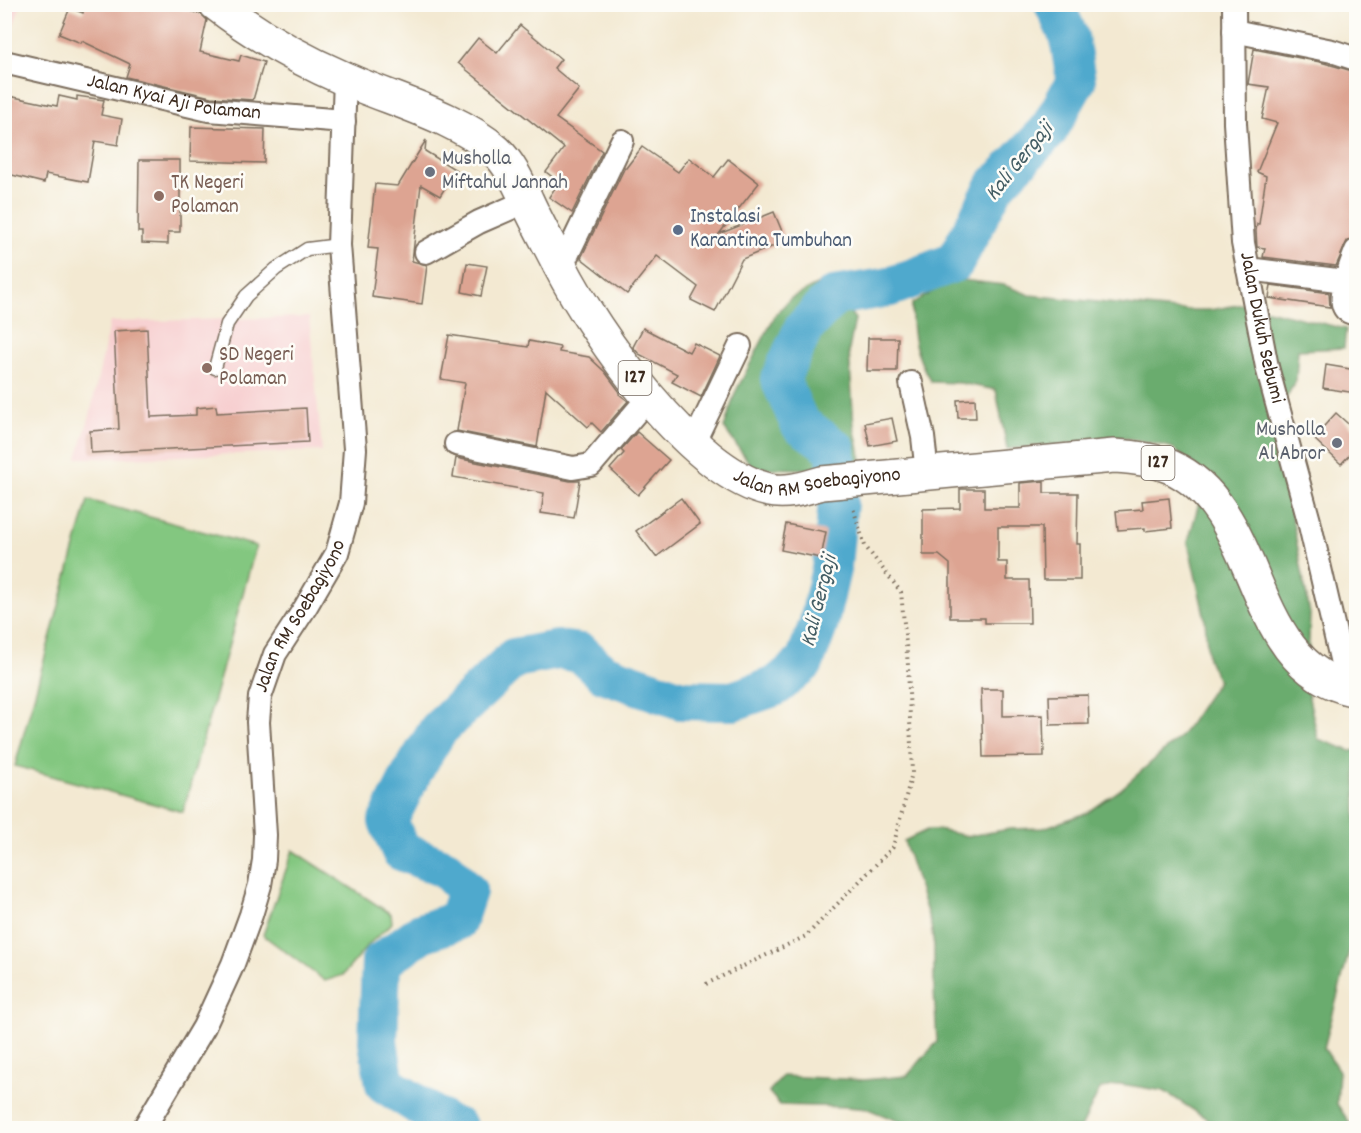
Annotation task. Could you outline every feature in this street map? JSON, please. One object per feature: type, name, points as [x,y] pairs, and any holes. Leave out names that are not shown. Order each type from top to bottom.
[{"type":"main road","name":"Jalan RM Soebagiyono","points":[[216,4],[247,28],[281,49],[345,79],[465,128],[498,153],[522,190],[584,310],[649,397],[693,444],[716,464],[755,486],[784,492],[840,481],[1114,456],[1144,458],[1171,467],[1190,478],[1207,493],[1221,512],[1236,536],[1266,609],[1284,641],[1305,664],[1326,678],[1352,690]]},
{"type":"street","name":"Jalan Dukuh Sebumi","points":[[1234,4],[1235,123],[1243,243],[1267,368],[1309,520],[1352,690]]},
{"type":"street","points":[[1234,31],[1332,51],[1356,59]]},
{"type":"street","name":"Jalan Kyai Aji Polaman","points":[[4,62],[209,110],[344,121]]},
{"type":"street","name":"Jalan RM Soebagiyono","points":[[144,1128],[204,1027],[233,964],[251,915],[260,885],[265,835],[259,733],[260,697],[275,654],[337,553],[351,503],[355,449],[339,245],[345,79]]},
{"type":"street","points":[[561,268],[622,141]]},
{"type":"street","points":[[426,252],[479,222],[522,190]]},
{"type":"street","points":[[1356,250],[1345,281],[1344,307],[1356,314]]},
{"type":"street","points":[[1248,269],[1345,281]]},
{"type":"street","points":[[693,444],[740,346]]},
{"type":"street","points":[[911,383],[923,437],[927,473]]},
{"type":"street","points":[[456,444],[573,468],[591,465],[649,397]]},
{"type":"lane","points":[[215,368],[227,324],[246,296],[276,269],[307,249],[339,245]]},
{"type":"path","points":[[706,984],[806,936],[893,847],[912,773],[908,665],[901,592],[865,546],[853,507],[840,481]]},
{"type":"shaded area","points":[[4,5],[21,5],[5,47]]},
{"type":"shaded area","name":"SD Negeri Polaman","points":[[309,317],[322,451],[77,458],[90,415],[110,322]]},
{"type":"green space","points":[[953,279],[1004,285],[1030,295],[1175,310],[1210,310],[1243,304],[1346,329],[1344,348],[1298,350],[1296,380],[1274,420],[1310,614],[1307,689],[1318,739],[1351,751],[1356,750],[1356,925],[1324,1048],[1339,1071],[1337,1104],[1353,1128],[1221,1128],[1164,1091],[1121,1084],[1100,1089],[1081,1128],[915,1128],[868,1109],[780,1105],[769,1092],[782,1076],[864,1080],[907,1076],[937,1042],[934,946],[931,925],[904,841],[927,830],[968,836],[1010,829],[1043,828],[1087,813],[1121,789],[1182,735],[1218,681],[1208,659],[1205,619],[1188,542],[1207,474],[1170,447],[1120,437],[1085,443],[1007,449],[996,390],[960,383],[931,382],[918,353],[913,335],[912,304]]},
{"type":"green space","points":[[826,280],[855,319],[849,350],[854,426],[861,460],[806,469],[753,468],[724,428],[735,393],[776,314],[791,298]]},
{"type":"green space","points":[[88,500],[256,546],[183,812],[15,766]]},
{"type":"green space","points":[[293,850],[391,914],[392,923],[369,944],[343,975],[325,981],[263,935]]},
{"type":"building","points":[[85,4],[165,4],[201,14],[207,20],[200,52],[239,61],[241,55],[264,62],[253,100],[211,97],[126,77],[130,64],[82,41],[81,43],[59,34],[70,8],[83,13]]},
{"type":"building","points":[[520,25],[561,59],[554,68],[579,89],[556,118],[602,151],[572,213],[549,197],[559,182],[546,172],[564,148],[458,63],[478,38],[497,53]]},
{"type":"building","points":[[1254,49],[1320,62],[1356,72],[1356,238],[1347,241],[1336,266],[1263,257],[1265,248],[1257,247],[1256,231],[1266,176],[1257,172],[1277,123],[1262,119],[1269,87],[1248,84]]},
{"type":"building","points":[[4,95],[57,106],[59,96],[77,100],[77,96],[104,100],[101,115],[122,119],[118,145],[95,141],[88,182],[46,174],[44,183],[4,173]]},
{"type":"building","points":[[191,127],[265,129],[264,163],[190,161]]},
{"type":"building","points":[[426,140],[425,151],[456,170],[440,196],[421,185],[412,261],[427,265],[422,304],[372,297],[378,249],[368,248],[375,184],[398,186]]},
{"type":"building","points":[[642,147],[678,172],[689,158],[714,177],[728,159],[759,183],[719,234],[774,212],[786,241],[742,259],[715,312],[691,300],[698,287],[657,256],[627,294],[581,258],[625,167]]},
{"type":"building","name":"TK Negeri Polaman","points":[[139,160],[180,160],[180,232],[168,232],[168,244],[142,243],[142,232],[138,232]]},
{"type":"building","points":[[467,263],[487,266],[481,296],[462,292]]},
{"type":"building","points":[[1271,285],[1329,293],[1330,307],[1269,298]]},
{"type":"building","points":[[643,328],[689,352],[694,343],[720,356],[701,397],[672,382],[677,374],[639,354],[633,347]]},
{"type":"building","points":[[147,329],[151,417],[196,415],[196,408],[216,406],[217,413],[306,408],[308,442],[91,453],[90,431],[119,429],[114,331]]},
{"type":"building","points":[[449,335],[528,347],[529,341],[560,347],[559,352],[589,357],[605,372],[620,392],[619,394],[628,401],[601,432],[592,423],[588,427],[546,389],[537,447],[457,431],[465,383],[441,379]]},
{"type":"building","points":[[868,338],[898,338],[897,371],[867,371]]},
{"type":"building","points":[[1326,365],[1356,370],[1356,393],[1323,388]]},
{"type":"building","points":[[975,399],[976,418],[958,418],[957,400]]},
{"type":"building","name":"Musholla Al Abror","points":[[1336,413],[1356,431],[1356,448],[1341,464],[1313,438]]},
{"type":"building","points":[[892,418],[897,441],[870,446],[865,423]]},
{"type":"building","points":[[637,432],[669,460],[638,495],[610,469],[624,453],[621,450]]},
{"type":"building","points":[[456,458],[570,481],[580,481],[574,518],[541,513],[544,493],[453,477]]},
{"type":"building","points":[[1044,481],[1044,493],[1078,493],[1077,544],[1080,544],[1080,580],[1043,580],[1042,527],[998,527],[998,562],[1007,562],[1007,580],[1029,580],[1030,623],[985,623],[985,618],[950,618],[950,564],[939,555],[923,555],[923,509],[960,508],[960,489],[984,489],[984,508],[1020,508],[1020,483]]},
{"type":"building","points":[[681,498],[700,524],[656,557],[636,531]]},
{"type":"building","points":[[1169,498],[1172,528],[1145,531],[1145,528],[1118,530],[1116,511],[1143,509],[1142,501]]},
{"type":"building","points":[[786,524],[826,532],[821,558],[781,550]]},
{"type":"building","points":[[981,689],[1003,689],[1003,716],[1043,715],[1044,756],[983,757]]},
{"type":"building","points":[[1088,695],[1089,724],[1050,725],[1049,696]]},
{"type":"waterway","name":"Kali Gergaji","points":[[458,1128],[449,1125],[385,1084],[378,1042],[381,962],[421,933],[457,921],[467,891],[446,869],[401,851],[388,821],[412,773],[438,730],[514,658],[558,650],[581,653],[603,673],[681,700],[733,701],[776,686],[804,663],[818,626],[832,565],[838,502],[836,449],[800,424],[780,379],[804,328],[834,296],[890,287],[955,262],[995,186],[1048,131],[1076,81],[1069,37],[1054,4]]},
{"type":"place","name":"Musholla Miftahul Jannah","points":[[430,172]]},
{"type":"place","name":"TK Negeri Polaman","points":[[159,196]]},
{"type":"place","name":"Instalasi Karantina Tumbuhan","points":[[678,230]]},
{"type":"place","name":"SD Negeri Polaman","points":[[207,368]]},
{"type":"place","name":"Musholla Al Abror","points":[[1337,443]]}]
